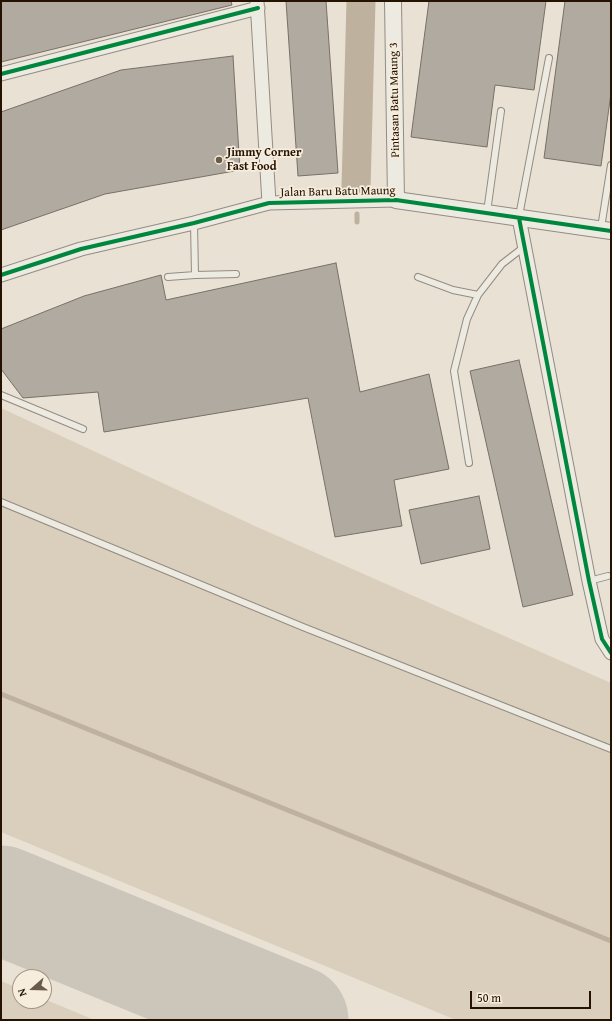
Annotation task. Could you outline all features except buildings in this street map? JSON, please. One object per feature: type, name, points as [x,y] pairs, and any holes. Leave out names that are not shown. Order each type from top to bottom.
[{"type":"street","name":"Pintasan Batu Maung 3","points":[[393,1],[396,200]]},
{"type":"street","points":[[1,74],[257,5],[269,204]]},
{"type":"street","name":"Jalan Baru Batu Maung","points":[[1,275],[81,249],[269,204],[396,200],[606,231]]},
{"type":"street","points":[[519,218],[589,581],[602,639],[611,653]]},
{"type":"lane","points":[[519,218],[549,58]]},
{"type":"lane","points":[[486,213],[501,111]]},
{"type":"lane","points":[[606,231],[611,165]]},
{"type":"lane","points":[[194,222],[195,275]]},
{"type":"lane","points":[[469,463],[454,371],[467,319],[478,295],[502,264],[524,247]]},
{"type":"lane","points":[[168,277],[236,274]]},
{"type":"lane","points":[[418,277],[453,290],[478,295]]},
{"type":"lane","points":[[1,395],[83,429]]},
{"type":"lane","points":[[1,502],[303,627],[611,748]]},
{"type":"lane","points":[[589,581],[608,576]]},
{"type":"shaded area","points":[[1,408],[257,527],[611,683],[611,1020],[456,1020],[1,832]]},
{"type":"shaded area","points":[[1,981],[12,986],[12,1009],[52,1009],[52,1002],[92,1019],[91,1020],[1,1020]]},
{"type":"waterway","points":[[356,188],[361,1]]},
{"type":"waterway","points":[[357,214],[357,222]]},
{"type":"waterway","points":[[1,694],[611,941]]},
{"type":"runway","points":[[1,900],[294,1020]]},
{"type":"cycle path","points":[[1,74],[258,8]]},
{"type":"cycle path","points":[[1,275],[81,249],[194,223],[269,203],[396,200],[611,231]]},
{"type":"cycle path","points":[[519,218],[589,581],[602,639],[611,653]]},
{"type":"place","name":"Jimmy Corner Fast Food","points":[[219,160]]}]
